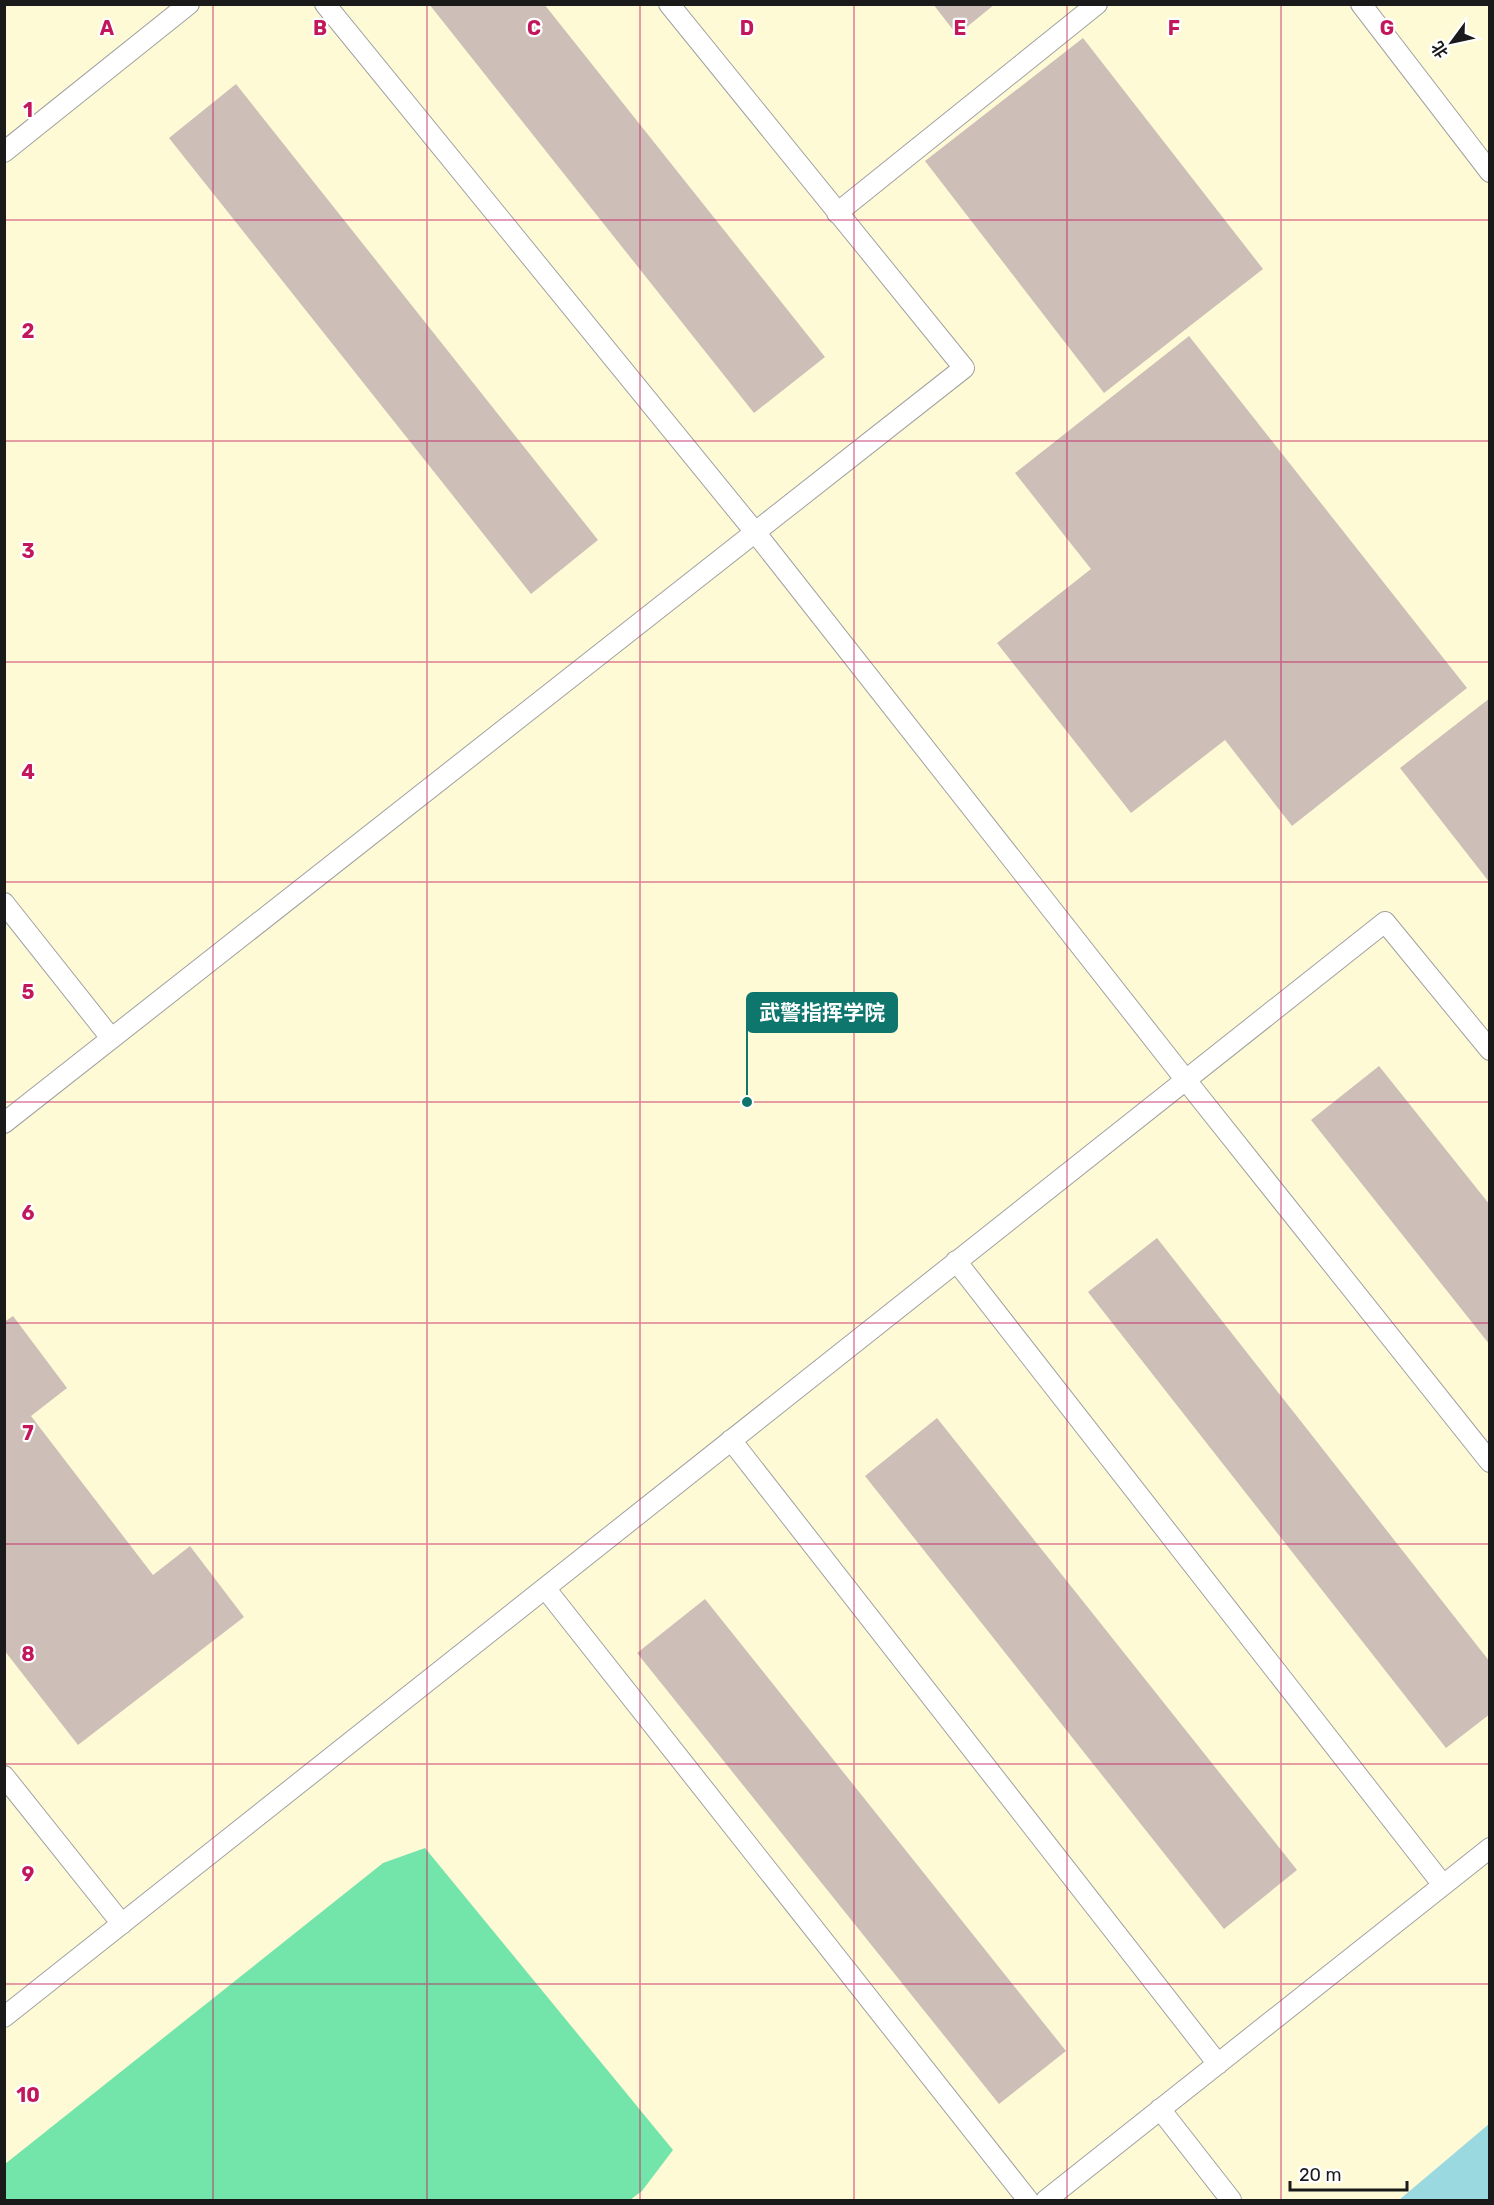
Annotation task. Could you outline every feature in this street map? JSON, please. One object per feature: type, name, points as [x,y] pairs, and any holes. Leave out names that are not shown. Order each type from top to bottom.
[{"type":"lane","points":[[4,152],[189,4]]},
{"type":"lane","points":[[326,4],[755,532],[1185,1079],[1490,1462]]},
{"type":"lane","points":[[4,1123],[964,368],[669,4]]},
{"type":"lane","points":[[837,213],[1097,4]]},
{"type":"lane","points":[[1361,4],[1490,172]]},
{"type":"lane","points":[[4,903],[111,1038]]},
{"type":"lane","points":[[4,2017],[1385,922],[1490,1050]]},
{"type":"lane","points":[[956,1261],[1443,1885]]},
{"type":"lane","points":[[731,1440],[1218,2064]]},
{"type":"lane","points":[[545,1588],[1028,2200]]},
{"type":"lane","points":[[4,1776],[122,1924]]},
{"type":"lane","points":[[1046,2200],[1490,1848]]},
{"type":"lane","points":[[1161,2109],[1231,2200]]},
{"type":"shaded area","points":[[5,5],[1489,5],[1489,2200],[5,2200]]},
{"type":"green space","points":[[425,1848],[673,2150],[642,2191],[630,2200],[5,2200],[5,2164],[383,1863]]},
{"type":"water","points":[[1489,2124],[1489,2200],[1399,2200]]},
{"type":"building","points":[[429,4],[544,4],[825,357],[754,413]]},
{"type":"building","points":[[933,4],[995,4],[957,35]]},
{"type":"building","points":[[1083,38],[1263,269],[1104,393],[925,161]]},
{"type":"building","points":[[236,84],[598,540],[531,594],[169,138]]},
{"type":"building","points":[[1189,336],[1467,688],[1292,826],[1225,740],[1131,813],[997,643],[1091,569],[1015,473]]},
{"type":"building","points":[[1490,698],[1490,883],[1400,768]]},
{"type":"building","points":[[1379,1066],[1490,1205],[1490,1345],[1311,1120]]},
{"type":"building","points":[[1157,1238],[1490,1662],[1490,1714],[1446,1748],[1088,1292]]},
{"type":"building","points":[[13,1316],[67,1388],[31,1416],[153,1575],[190,1546],[244,1617],[78,1745],[4,1650],[4,1322]]},
{"type":"building","points":[[937,1418],[1297,1870],[1224,1929],[865,1476]]},
{"type":"building","points":[[705,1599],[1066,2051],[999,2104],[637,1653]]},
{"type":"place","name":"武警指挥学院","points":[[747,1102]]}]
